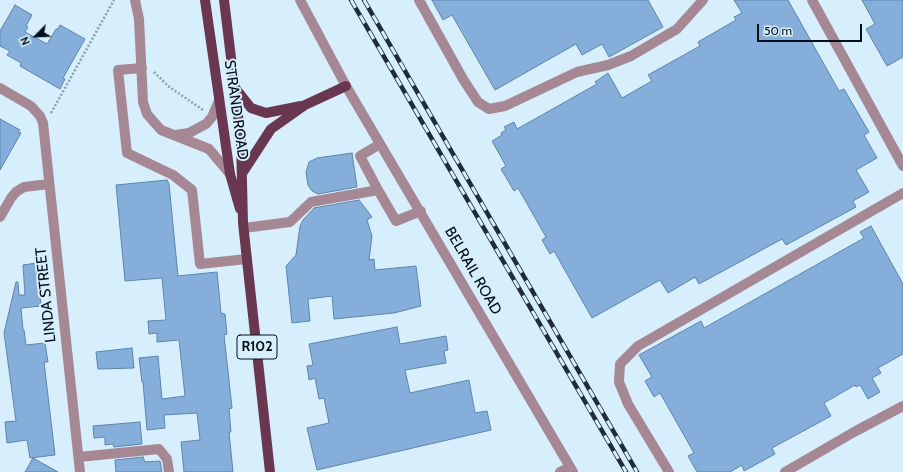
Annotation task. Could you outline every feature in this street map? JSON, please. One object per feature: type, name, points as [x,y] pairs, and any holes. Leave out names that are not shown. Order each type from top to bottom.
[{"type":"main road","name":"STRAND ROAD","points":[[205,0],[218,102],[230,174],[243,225]]},
{"type":"main road","name":"STRAND ROAD","points":[[224,0],[235,88],[243,172],[243,225],[270,472]]},
{"type":"main road","points":[[243,172],[271,129],[305,105],[346,86]]},
{"type":"main road","points":[[235,88],[251,108],[266,113],[305,105]]},
{"type":"street","points":[[135,0],[139,19],[144,102],[147,114],[161,130],[209,149],[230,174]]},
{"type":"street","name":"BELRAIL ROAD","points":[[300,0],[346,86],[421,211],[572,470]]},
{"type":"street","points":[[419,0],[478,102],[488,109],[505,106],[577,72],[608,65],[631,56],[677,29],[703,0]]},
{"type":"street","points":[[812,0],[903,166]]},
{"type":"street","points":[[142,68],[118,70],[127,153],[173,175],[192,190],[200,264],[247,259]]},
{"type":"street","points":[[0,88],[45,116]]},
{"type":"street","points":[[176,135],[189,133],[202,127],[212,117],[218,102]]},
{"type":"street","name":"LINDA STREET","points":[[45,116],[44,130],[80,472]]},
{"type":"street","points":[[380,144],[360,156],[396,221],[421,211]]},
{"type":"street","points":[[0,216],[16,192],[24,187],[50,184]]},
{"type":"street","points":[[243,225],[290,222],[311,202],[378,190]]},
{"type":"street","points":[[669,472],[628,404],[618,382],[620,364],[638,346],[903,193]]},
{"type":"street","points":[[785,472],[854,432],[903,406]]},
{"type":"street","points":[[79,457],[159,449],[167,459],[169,472]]},
{"type":"street","points":[[560,472],[572,470]]},
{"type":"path","points":[[45,116],[114,0]]},
{"type":"path","points":[[154,72],[168,86],[205,111]]},
{"type":"building","points":[[432,0],[648,0],[663,27],[609,57],[602,44],[582,55],[576,44],[495,90],[452,15],[443,20]]},
{"type":"building","points":[[734,0],[788,0],[839,91],[844,89],[869,132],[864,135],[877,158],[856,170],[869,192],[853,201],[856,207],[786,245],[782,239],[699,284],[695,277],[668,293],[660,280],[592,318],[554,251],[550,254],[542,240],[546,237],[518,188],[514,191],[501,169],[506,166],[492,141],[502,135],[501,133],[506,130],[504,127],[514,122],[517,129],[597,84],[595,82],[608,73],[622,98],[652,81],[648,75],[700,46],[698,42],[736,20],[734,17],[742,13]]},
{"type":"building","points":[[862,0],[903,0],[903,57],[887,66],[866,29],[875,24]]},
{"type":"building","points":[[15,5],[32,15],[26,26],[28,27],[25,32],[47,44],[60,25],[85,39],[63,78],[65,79],[60,89],[20,66],[21,63],[7,55],[10,51],[0,46],[0,31]]},
{"type":"building","points":[[0,119],[20,130],[18,132],[21,133],[0,170]]},
{"type":"building","points":[[352,153],[357,187],[318,194],[312,191],[308,185],[306,172],[309,162],[317,158]]},
{"type":"building","points":[[167,180],[169,184],[178,276],[217,272],[221,313],[225,314],[227,334],[224,335],[232,408],[229,409],[231,432],[229,432],[233,472],[184,472],[181,442],[200,440],[197,413],[164,415],[165,428],[147,430],[143,382],[139,358],[158,356],[162,399],[185,396],[179,340],[157,342],[157,333],[149,334],[148,321],[166,320],[162,278],[125,281],[116,185]]},
{"type":"building","points":[[359,200],[372,217],[367,220],[372,236],[369,260],[374,259],[375,270],[416,266],[421,306],[394,313],[334,319],[332,296],[308,299],[310,321],[292,323],[286,266],[296,255],[300,226],[303,220],[314,208]]},
{"type":"building","points":[[871,226],[903,284],[903,354],[878,368],[881,373],[872,378],[880,392],[868,399],[860,385],[856,387],[855,385],[824,403],[831,416],[772,448],[775,454],[744,471],[742,465],[730,472],[697,472],[688,456],[694,453],[660,393],[654,397],[645,381],[652,377],[639,355],[701,321],[704,328],[864,238],[860,232]]},
{"type":"building","points":[[37,263],[41,306],[21,308],[23,330],[26,345],[45,343],[48,362],[44,362],[55,455],[30,458],[27,440],[7,443],[5,422],[16,421],[4,333],[16,282],[18,282],[19,295],[25,295],[23,265]]},
{"type":"building","points":[[397,327],[400,344],[446,336],[448,350],[444,351],[446,363],[405,370],[410,393],[469,380],[475,413],[487,411],[491,430],[317,470],[307,428],[329,423],[324,398],[319,399],[315,378],[309,380],[307,366],[313,365],[309,344]]},
{"type":"building","points":[[132,348],[134,368],[98,369],[96,352]]},
{"type":"building","points":[[140,422],[142,444],[114,447],[113,444],[105,445],[105,437],[94,438],[93,426]]},
{"type":"building","points":[[143,457],[145,462],[160,461],[162,472],[116,472],[115,460]]},
{"type":"building","points":[[33,458],[58,472],[25,472]]},
{"type":"railway","points":[[351,0],[626,472]]},
{"type":"railway","points":[[364,0],[637,472]]}]
